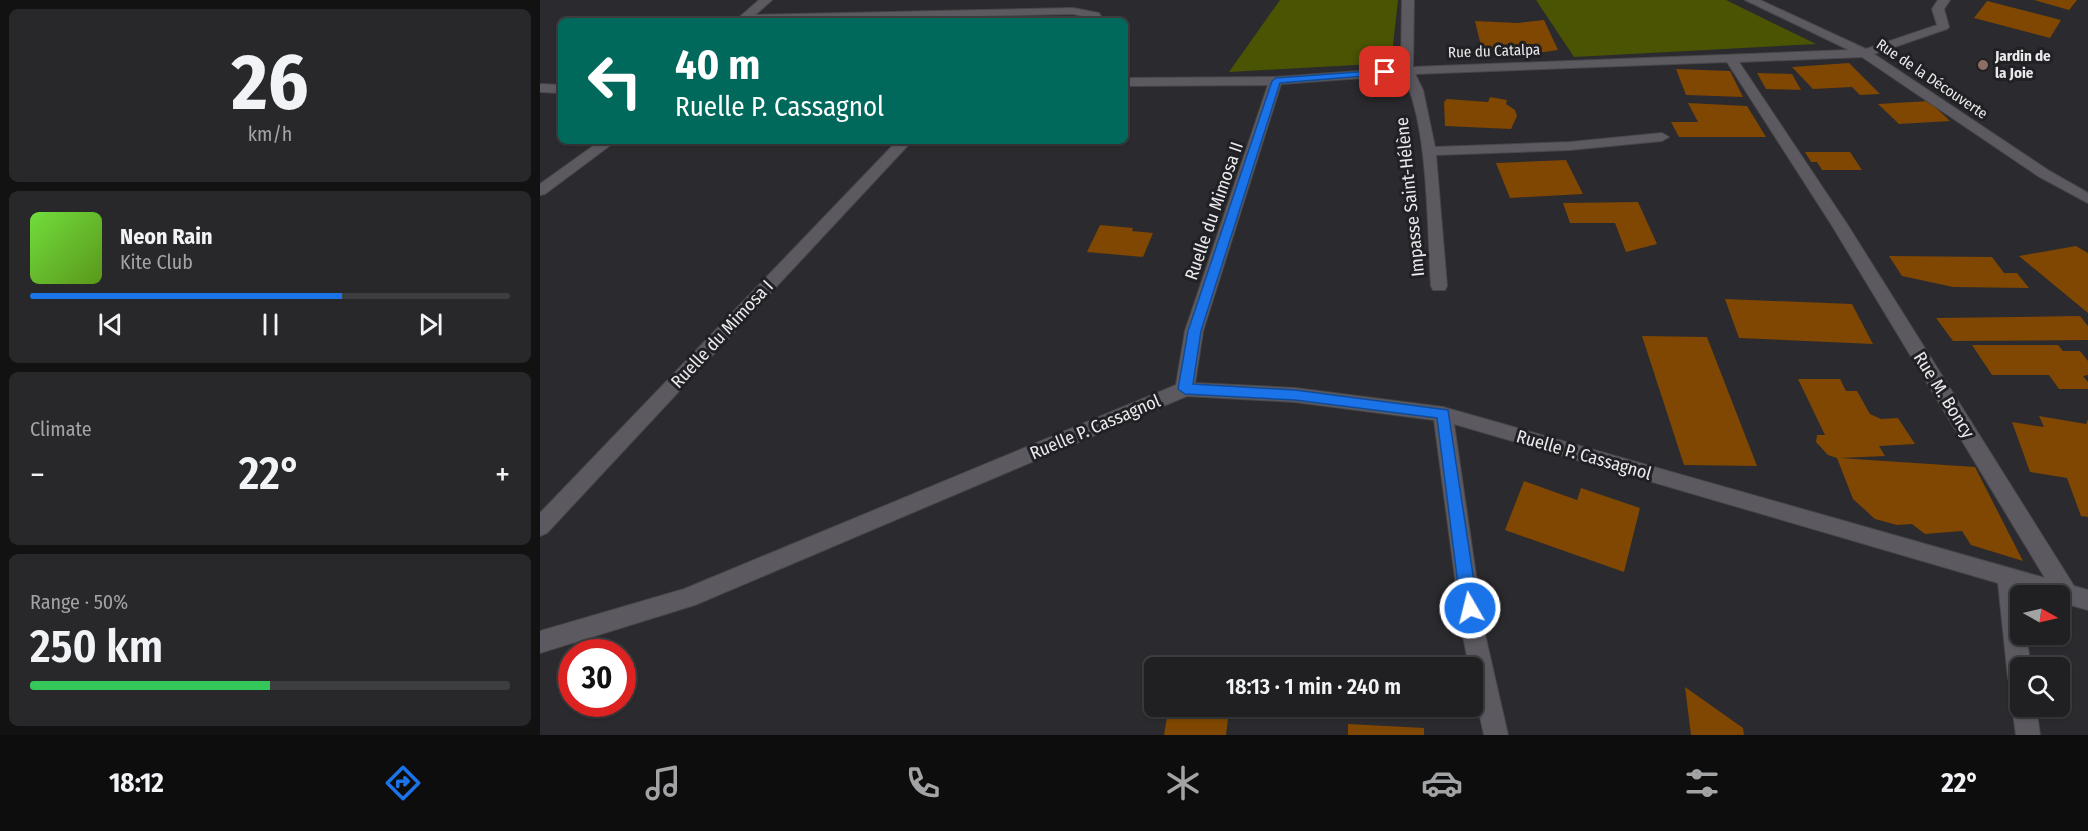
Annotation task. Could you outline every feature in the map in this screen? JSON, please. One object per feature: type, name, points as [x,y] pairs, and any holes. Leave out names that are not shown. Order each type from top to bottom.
[{"type":"street","points":[[744,18],[766,0]]},
{"type":"street","points":[[1407,71],[1408,0]]},
{"type":"street","name":"Rue de la Découverte","points":[[1750,0],[1865,52],[2043,173],[2088,199]]},
{"type":"street","name":"Rue du Catalpa","points":[[1128,82],[1276,81],[1407,71],[1732,60],[1865,52],[1943,27],[1938,9],[1944,0]]},
{"type":"street","points":[[816,18],[1073,11],[1095,15],[1096,18]]},
{"type":"street","name":"Rue M. Boncy","points":[[1732,60],[1839,224],[2061,585]]},
{"type":"street","name":"Impasse Saint-Hélène","points":[[1407,71],[1417,90],[1429,151],[1438,286]]},
{"type":"street","name":"Ruelle du Mimosa II","points":[[1185,389],[1194,331],[1276,81]]},
{"type":"street","points":[[540,88],[558,89]]},
{"type":"street","points":[[1429,151],[1570,146],[1662,136]]},
{"type":"street","points":[[540,191],[605,144]]},
{"type":"street","name":"Ruelle du Mimosa I","points":[[540,527],[901,144]]},
{"type":"street","name":"Ruelle P. Cassagnol","points":[[540,642],[687,598],[1185,389],[1295,395],[1443,414],[2032,585]]},
{"type":"street","points":[[1443,414],[1473,630],[1496,735]]},
{"type":"street","points":[[2008,578],[2017,657]]},
{"type":"street","name":"Ruelle P. Cassagnol","points":[[2070,596],[2088,600]]},
{"type":"street","points":[[2026,717],[2028,735]]},
{"type":"green space","points":[[1280,0],[1398,0],[1391,63],[1229,72]]},
{"type":"green space","points":[[1536,0],[1726,0],[1816,44],[1574,57]]},
{"type":"building","points":[[2034,0],[2077,0],[2069,10]]},
{"type":"building","points":[[1987,1],[2061,20],[2050,38],[1974,18]]},
{"type":"building","points":[[1544,20],[1558,50],[1530,54],[1482,50],[1475,21],[1518,23]]},
{"type":"building","points":[[1849,63],[1880,94],[1860,95],[1852,87],[1813,89],[1792,67]]},
{"type":"building","points":[[1676,69],[1730,71],[1743,97],[1686,95]]},
{"type":"building","points":[[1757,73],[1792,74],[1801,90],[1766,89]]},
{"type":"building","points":[[1490,97],[1507,100],[1506,104],[1515,110],[1517,116],[1511,129],[1445,126],[1444,102],[1447,99],[1488,102]]},
{"type":"building","points":[[1929,101],[1950,121],[1899,124],[1878,104]]},
{"type":"building","points":[[1688,103],[1747,106],[1766,137],[1679,137],[1671,122],[1698,122]]},
{"type":"building","points":[[1805,152],[1850,152],[1862,170],[1822,170],[1817,162],[1811,162]]},
{"type":"building","points":[[1566,160],[1583,194],[1510,198],[1496,163]]},
{"type":"building","points":[[1638,202],[1657,244],[1626,252],[1615,223],[1570,223],[1563,203]]},
{"type":"building","points":[[1100,225],[1133,228],[1132,231],[1153,233],[1143,257],[1087,252]]},
{"type":"building","points":[[2076,246],[2088,253],[2088,313],[2019,256]]},
{"type":"building","points":[[1889,256],[1992,257],[2004,273],[2017,273],[2029,288],[1953,287],[1902,276]]},
{"type":"building","points":[[1725,299],[1852,304],[1873,344],[1739,338]]},
{"type":"building","points":[[2080,316],[2088,326],[2088,340],[1953,341],[1936,318]]},
{"type":"building","points":[[1642,336],[1707,337],[1757,466],[1684,465]]},
{"type":"building","points":[[1972,345],[2058,345],[2063,351],[2080,351],[2088,361],[2088,375],[2083,376],[2088,382],[2088,389],[2059,389],[2049,375],[1992,375]]},
{"type":"building","points":[[1798,379],[1840,379],[1846,391],[1857,391],[1870,414],[1881,419],[1898,418],[1915,444],[1879,446],[1885,456],[1840,458],[1975,467],[2023,561],[1971,545],[1962,531],[1925,534],[1912,524],[1897,525],[1875,519],[1853,499],[1837,458],[1828,455],[1816,442],[1817,435],[1825,435]]},
{"type":"building","points":[[2039,416],[2086,424],[2088,419],[2088,517],[2081,516],[2067,478],[2030,472],[2012,422],[2044,427]]},
{"type":"building","points":[[1524,481],[1577,500],[1581,488],[1640,508],[1624,572],[1505,530]]},
{"type":"building","points":[[1685,687],[1743,728],[1744,735],[1691,735]]},
{"type":"building","points":[[1167,717],[1228,719],[1226,735],[1164,735]]},
{"type":"building","points":[[1348,724],[1424,728],[1424,735],[1348,735]]},
{"type":"place","name":"Jardin de la Joie","points":[[1983,65]]},
{"type":"route","points":[[1385,72],[1276,81],[1250,168],[1194,331],[1185,389],[1295,395],[1443,414],[1470,608]]}]
